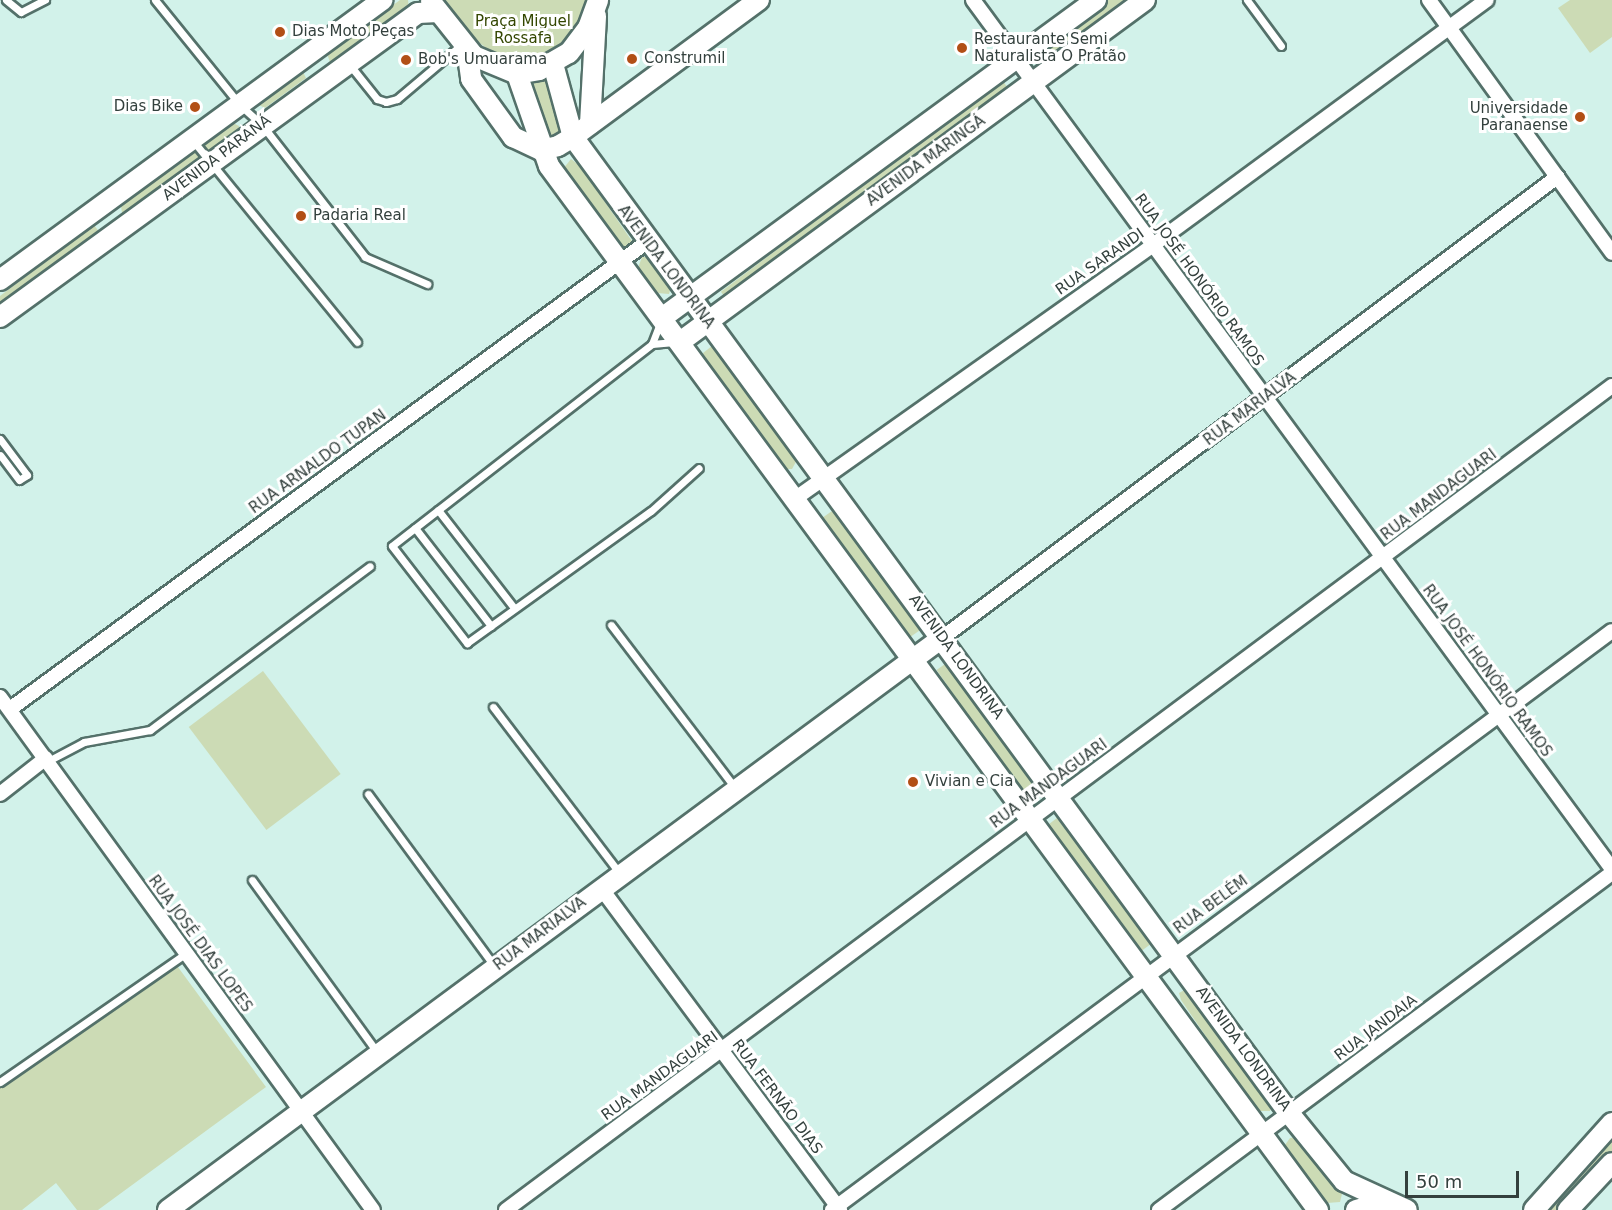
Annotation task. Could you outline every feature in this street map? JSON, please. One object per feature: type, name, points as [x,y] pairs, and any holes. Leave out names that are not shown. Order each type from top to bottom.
[{"type":"main road","name":"AVENIDA PARANÁ","points":[[0,280],[382,0]]},
{"type":"main road","points":[[464,46],[471,79],[513,137],[541,150],[558,146],[573,137],[759,0]]},
{"type":"main road","name":"AVENIDA MARINGÁ","points":[[662,318],[1096,0]]},
{"type":"main road","name":"AVENIDA MARINGÁ","points":[[680,342],[1145,0]]},
{"type":"main road","points":[[590,124],[597,5]]},
{"type":"main road","points":[[434,6],[464,46],[490,65],[517,74],[553,64],[577,44],[597,5]]},
{"type":"main road","name":"AVENIDA PARANÁ","points":[[0,316],[328,77],[418,13],[434,6]]},
{"type":"main road","points":[[309,53],[328,77]]},
{"type":"main road","name":"AVENIDA LONDRINA","points":[[553,64],[573,137],[647,242],[824,478],[1289,1113],[1344,1181],[1407,1210]]},
{"type":"main road","points":[[517,74],[541,150],[618,262],[796,498],[1028,819],[1318,1210]]},
{"type":"main road","points":[[893,149],[911,172]]},
{"type":"main road","points":[[102,206],[120,230]]},
{"type":"main road","name":"RUA MARIALVA","points":[[168,1210],[601,888],[942,639]]},
{"type":"main road","points":[[1534,1210],[1612,1123]]},
{"type":"main road","points":[[1568,1210],[1612,1163]]},
{"type":"main road","points":[[1356,1210],[1387,1201]]},
{"type":"street","name":"RUA JOSÉ HONÓRIO RAMOS","points":[[973,0],[1612,871]]},
{"type":"street","points":[[1429,0],[1612,253]]},
{"type":"street","name":"RUA SARANDI","points":[[796,498],[1153,245],[1487,0]]},
{"type":"street","name":"RUA MARIALVA","points":[[942,639],[1557,177]]},
{"type":"street","name":"RUA ARNALDO TUPAN","points":[[10,709],[647,242]]},
{"type":"street","name":"RUA MANDAGUARI","points":[[506,1210],[1612,386]]},
{"type":"street","name":"RUA BELÉM","points":[[836,1209],[1145,974],[1612,631]]},
{"type":"street","name":"RUA JOSÉ DIAS LOPES","points":[[0,697],[373,1210]]},
{"type":"street","points":[[0,794],[47,760]]},
{"type":"street","name":"RUA JANDAIA","points":[[1159,1210],[1612,871]]},
{"type":"street","name":"RUA FERNÃO DIAS","points":[[601,888],[836,1209]]},
{"type":"lane","points":[[6,0],[21,12],[45,0]]},
{"type":"lane","points":[[155,0],[240,105],[262,125],[365,257],[427,284]]},
{"type":"lane","points":[[1247,0],[1281,46]]},
{"type":"lane","points":[[348,63],[377,99],[386,102],[397,99],[464,46]]},
{"type":"lane","points":[[192,140],[357,342]]},
{"type":"lane","points":[[662,318],[652,344],[392,546],[467,643],[651,511],[699,468]]},
{"type":"lane","points":[[652,344],[680,342]]},
{"type":"lane","points":[[0,439],[27,475],[19,480],[0,455]]},
{"type":"lane","points":[[438,510],[514,608]]},
{"type":"lane","points":[[415,528],[490,626]]},
{"type":"lane","points":[[47,760],[84,742],[150,730],[370,566]]},
{"type":"lane","points":[[611,625],[736,790]]},
{"type":"lane","points":[[493,707],[620,874]]},
{"type":"lane","points":[[368,794],[495,967]]},
{"type":"lane","points":[[252,880],[379,1054]]},
{"type":"lane","points":[[0,1082],[186,953]]},
{"type":"green space","points":[[400,0],[408,0],[409,9],[330,62],[327,54]]},
{"type":"green space","name":"Praça Miguel Rossafa","points":[[445,0],[591,0],[582,27],[561,48],[531,59],[518,59],[489,50],[477,41]]},
{"type":"green space","points":[[1107,0],[1126,0],[1049,57],[1042,48]]},
{"type":"green space","points":[[1570,0],[1612,0],[1612,37],[1590,53],[1558,8]]},
{"type":"green space","points":[[302,70],[306,78],[265,108],[259,105],[259,101]]},
{"type":"green space","points":[[544,79],[549,83],[561,133],[551,140],[546,136],[533,86],[536,80]]},
{"type":"green space","points":[[1002,80],[1008,88],[727,300],[721,292]]},
{"type":"green space","points":[[233,123],[239,126],[239,130],[126,214],[122,213],[121,206]]},
{"type":"green space","points":[[571,159],[580,166],[634,244],[621,249],[563,169]]},
{"type":"green space","points":[[94,225],[100,233],[0,306],[0,296]]},
{"type":"green space","points":[[642,257],[650,257],[671,287],[669,294],[657,293],[638,268]]},
{"type":"green space","points":[[712,346],[798,458],[792,469],[785,469],[705,360],[703,353]]},
{"type":"green space","points":[[835,509],[920,630],[908,639],[823,518]]},
{"type":"green space","points":[[948,662],[1038,791],[1027,799],[937,670]]},
{"type":"green space","points":[[263,671],[341,774],[266,830],[189,727]]},
{"type":"green space","points":[[1057,818],[1151,943],[1140,952],[1046,826]]},
{"type":"green space","points":[[175,963],[266,1087],[98,1210],[77,1210],[56,1183],[22,1210],[0,1210],[0,1087]]},
{"type":"green space","points":[[1188,988],[1272,1104],[1270,1111],[1257,1111],[1181,1000],[1179,993]]},
{"type":"green space","points":[[1612,1135],[1612,1152],[1560,1210],[1544,1210]]},
{"type":"green space","points":[[1297,1137],[1342,1194],[1340,1202],[1327,1203],[1285,1145],[1290,1138]]},
{"type":"place","name":"Dias Moto Peças","points":[[280,32]]},
{"type":"place","name":"Restaurante Semi Naturalista O Pratão","points":[[962,48]]},
{"type":"place","name":"Construmil","points":[[632,59]]},
{"type":"place","name":"Bob's Umuarama","points":[[406,60]]},
{"type":"place","name":"Dias Bike","points":[[195,107]]},
{"type":"place","name":"Universidade Paranaense","points":[[1580,117]]},
{"type":"place","name":"Padaria Real","points":[[301,216]]},
{"type":"place","name":"Vivian e Cia","points":[[913,782]]}]
